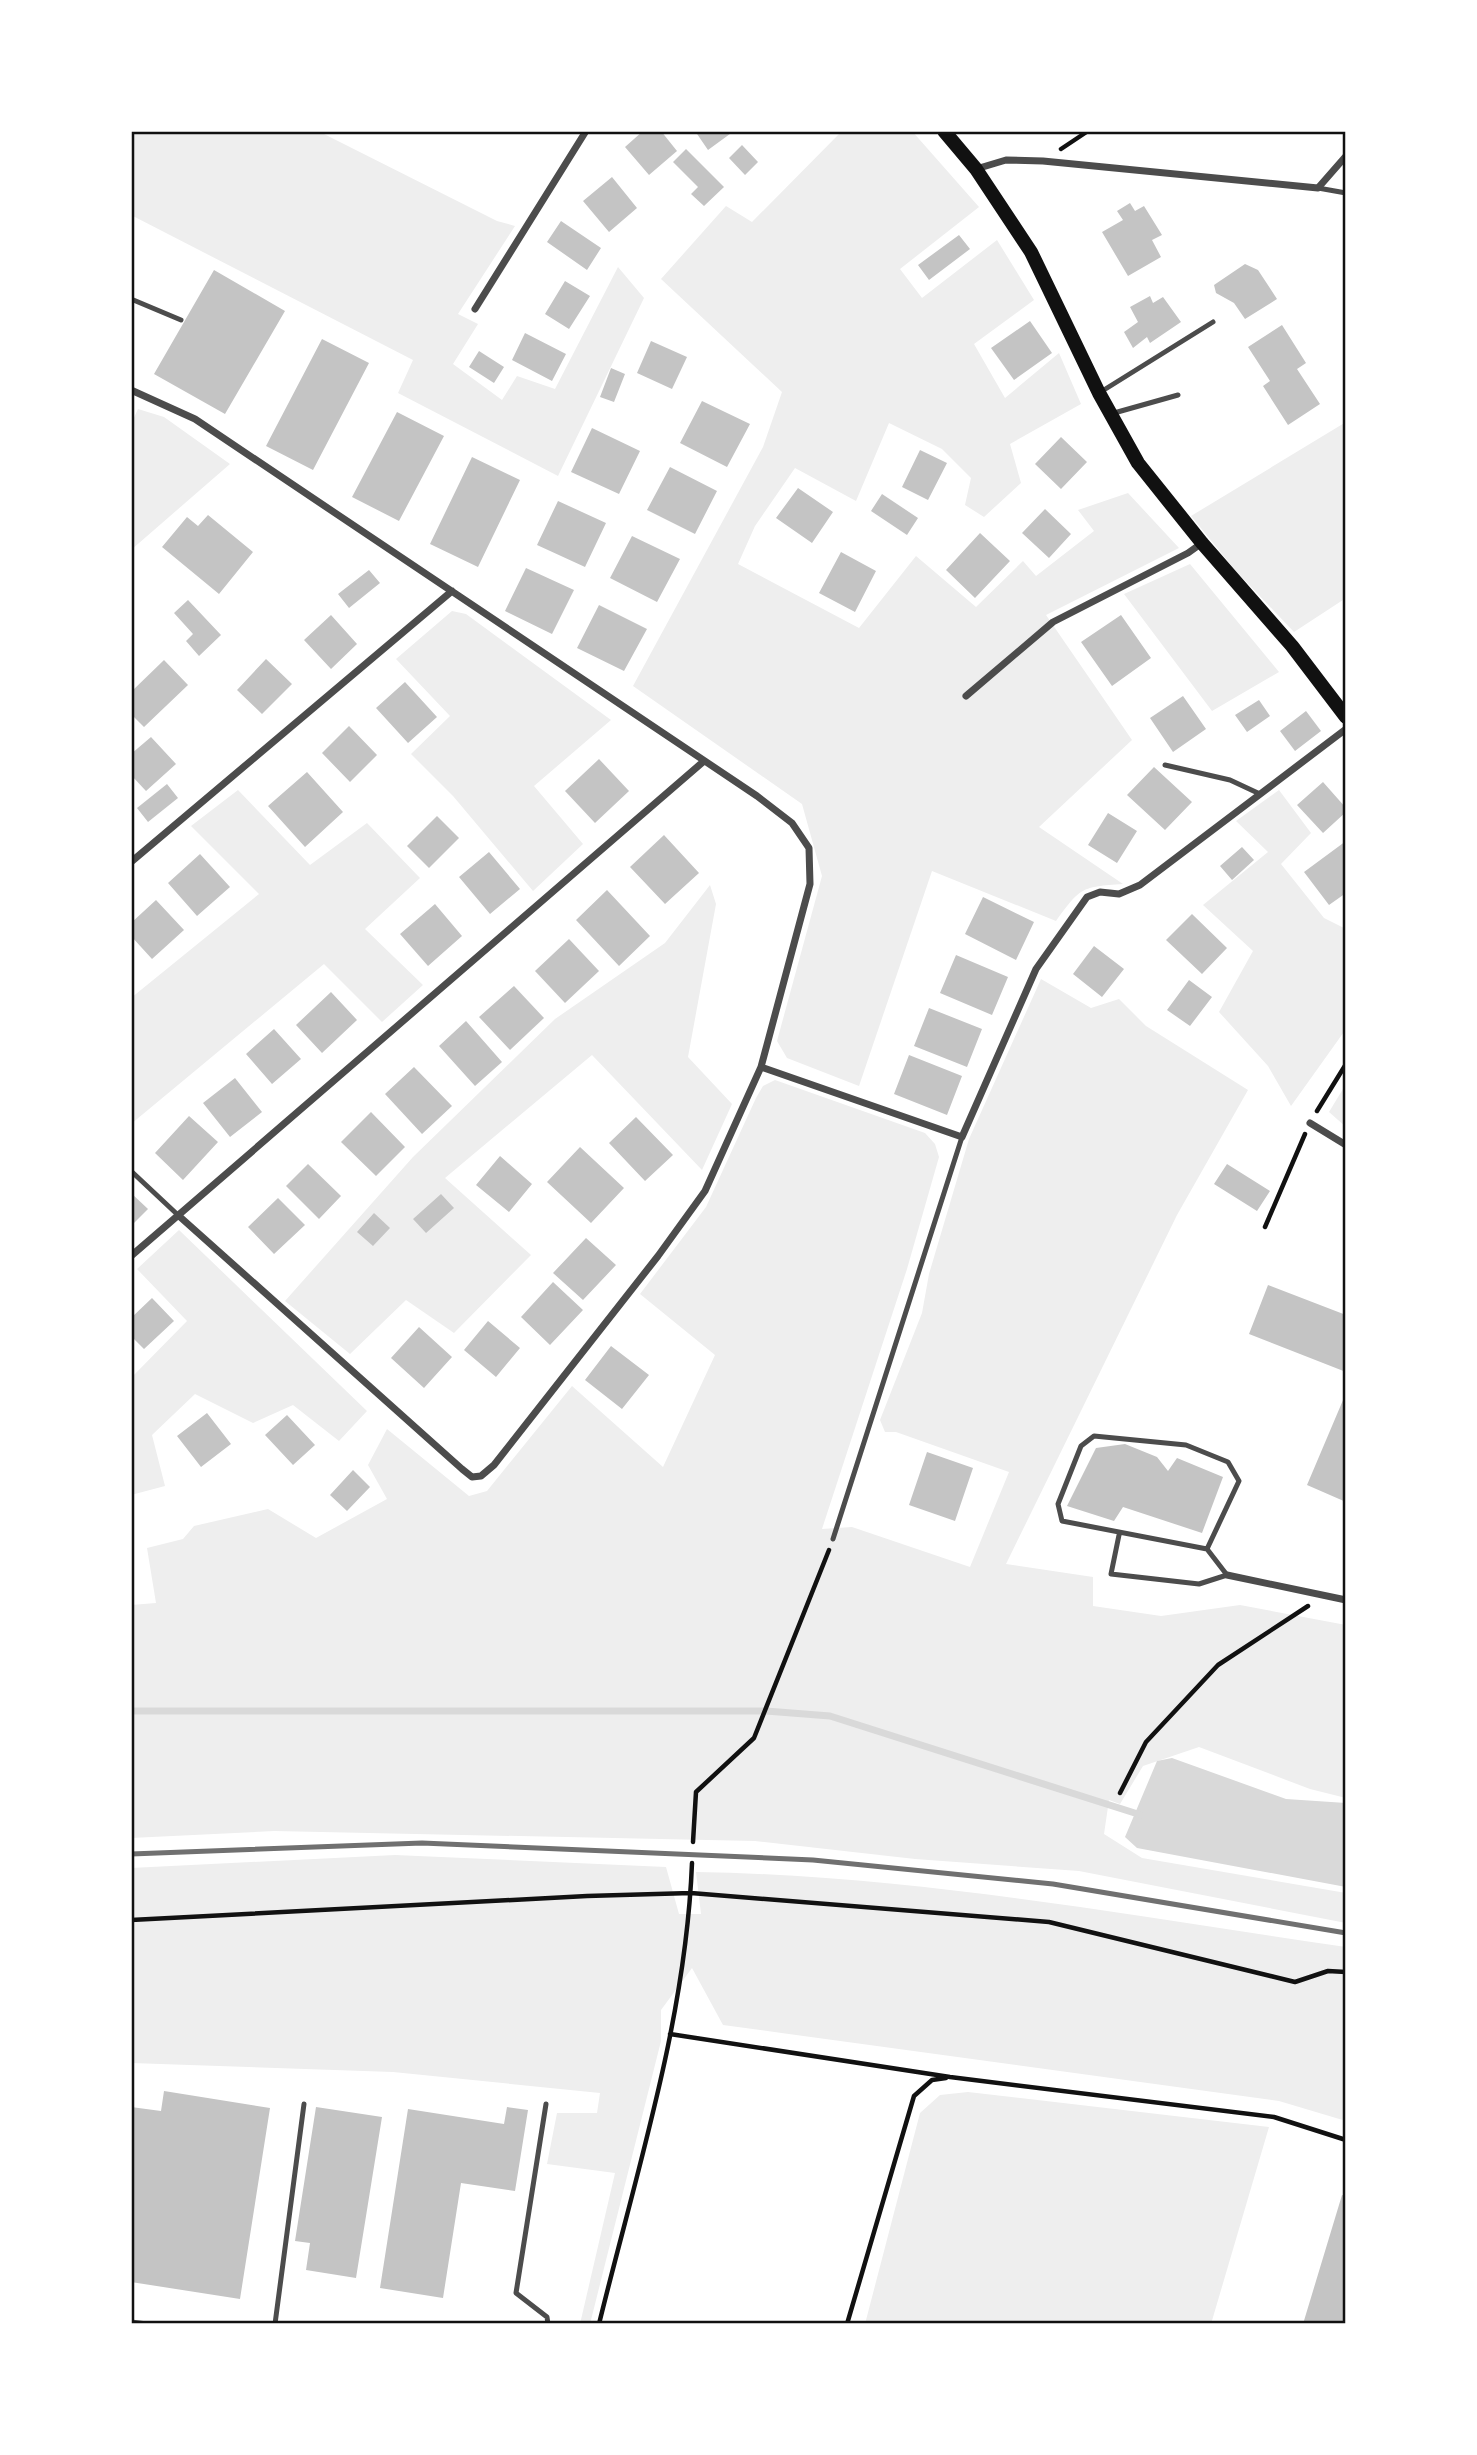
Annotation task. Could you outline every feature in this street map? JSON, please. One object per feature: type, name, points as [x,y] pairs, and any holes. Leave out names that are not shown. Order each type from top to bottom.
[{"type":"main road","points":[[944,131],[976,169],[1031,252],[1099,393],[1138,463],[1202,543],[1292,646],[1346,718]]},
{"type":"street","points":[[475,309],[586,131]]},
{"type":"street","points":[[976,169],[1006,160],[1043,161],[1318,188],[1346,156]]},
{"type":"street","points":[[131,390],[195,419],[704,761],[792,823],[809,848],[810,884],[761,1067],[705,1191],[511,1444],[481,1476],[472,1477],[462,1469],[179,1216]]},
{"type":"street","points":[[966,696],[1053,622],[1188,554],[1202,543]]},
{"type":"street","points":[[131,862],[452,591]]},
{"type":"street","points":[[761,1067],[962,1137],[1036,969],[1087,897],[1100,892],[1119,894],[1140,885],[1346,729]]},
{"type":"street","points":[[131,1256],[704,761]]},
{"type":"street","points":[[1310,1123],[1346,1145]]},
{"type":"street","points":[[1227,1575],[1346,1600]]},
{"type":"lane","points":[[1318,188],[1346,193]]},
{"type":"lane","points":[[131,299],[181,320]]},
{"type":"lane","points":[[1099,393],[1213,322]]},
{"type":"lane","points":[[1111,414],[1178,395]]},
{"type":"lane","points":[[1165,765],[1230,780],[1261,794]]},
{"type":"lane","points":[[833,1539],[962,1137]]},
{"type":"lane","points":[[131,1171],[179,1216]]},
{"type":"lane","points":[[1119,1535],[1111,1574],[1199,1584],[1227,1575],[1207,1549],[1119,1535],[1062,1521],[1058,1504],[1081,1446],[1094,1436],[1186,1445],[1228,1462],[1239,1481],[1207,1549]]},
{"type":"lane","points":[[275,2324],[304,2104]]},
{"type":"lane","points":[[546,2104],[516,2293],[547,2317],[548,2324]]},
{"type":"lane","points":[[131,2322],[147,2324]]},
{"type":"path","points":[[1043,161],[1088,131]]},
{"type":"path","points":[[1265,1227],[1310,1123],[1346,1064]]},
{"type":"path","points":[[693,1842],[696,1792],[754,1738],[833,1539]]},
{"type":"path","points":[[1120,1793],[1146,1742],[1218,1665],[1323,1596]]},
{"type":"path","points":[[598,2324],[670,2034],[691,1893],[692,1863]]},
{"type":"path","points":[[131,1920],[691,1893],[1049,1922],[1295,1982],[1328,1971],[1346,1972]]},
{"type":"path","points":[[670,2034],[950,2077],[1274,2117],[1346,2140]]},
{"type":"path","points":[[847,2324],[915,2096],[932,2081],[950,2077]]},
{"type":"shaded area","points":[[131,131],[318,131],[497,221],[515,226],[458,314],[478,324],[453,364],[502,400],[517,376],[555,389],[618,267],[644,298],[558,476],[398,393],[413,360],[131,215]]},
{"type":"shaded area","points":[[838,131],[912,131],[979,207],[900,269],[922,298],[997,240],[1034,300],[974,344],[1005,398],[1059,353],[1081,404],[1010,444],[1021,483],[984,517],[965,505],[971,478],[942,449],[889,423],[856,501],[795,468],[755,526],[738,564],[859,628],[916,556],[976,607],[1023,561],[1036,576],[1094,531],[1078,510],[1128,493],[1179,548],[1046,615],[1132,740],[1039,827],[1123,884],[1098,886],[1083,891],[1071,901],[1056,921],[932,871],[859,1086],[787,1058],[777,1041],[822,876],[802,804],[633,686],[763,447],[782,392],[661,279],[726,206],[752,222],[839,134]]},
{"type":"shaded area","points":[[138,409],[164,417],[230,464],[131,550],[131,424]]},
{"type":"shaded area","points":[[1346,422],[1346,598],[1294,632],[1235,570],[1191,516]]},
{"type":"shaded area","points":[[1190,564],[1279,672],[1212,711],[1124,594]]},
{"type":"shaded area","points":[[452,611],[466,614],[611,720],[534,786],[583,844],[533,891],[453,796],[411,754],[450,716],[396,659]]},
{"type":"shaded area","points":[[238,790],[310,865],[367,823],[420,878],[365,929],[423,985],[382,1022],[324,964],[131,1124],[131,998],[259,894],[191,826]]},
{"type":"shaded area","points":[[1279,790],[1311,833],[1281,864],[1324,918],[1346,929],[1346,1029],[1291,1106],[1268,1066],[1219,1012],[1253,951],[1203,905],[1268,852],[1236,821]]},
{"type":"shaded area","points":[[710,885],[716,904],[688,1057],[732,1104],[702,1170],[592,1055],[445,1178],[531,1255],[454,1333],[406,1300],[350,1354],[285,1301],[413,1157],[555,1019],[665,943]]},
{"type":"shaded area","points":[[1041,979],[1091,1008],[1119,999],[1146,1026],[1248,1090],[1177,1215],[1006,1564],[1093,1577],[1093,1606],[1161,1616],[1240,1605],[1346,1625],[1346,1798],[1310,1789],[1199,1747],[1143,1766],[1120,1804],[1109,1800],[1104,1834],[1142,1858],[1346,1893],[1346,1923],[1079,1871],[915,1859],[755,1841],[274,1831],[131,1838],[131,1605],[156,1603],[147,1548],[183,1539],[194,1526],[268,1509],[316,1538],[387,1499],[368,1465],[387,1429],[469,1496],[487,1491],[572,1386],[663,1467],[715,1355],[640,1294],[706,1207],[756,1098],[763,1086],[775,1080],[925,1133],[935,1144],[939,1157],[907,1269],[822,1529],[852,1527],[970,1567],[1009,1472],[896,1432],[885,1432],[880,1420],[922,1313],[929,1274],[969,1139]]},
{"type":"shaded area","points":[[1346,1084],[1346,1127],[1329,1112]]},
{"type":"shaded area","points":[[179,1230],[367,1411],[339,1441],[293,1405],[253,1423],[195,1394],[152,1435],[165,1486],[131,1495],[131,1378],[187,1321],[137,1269]]},
{"type":"shaded area","points":[[1172,1758],[1286,1799],[1346,1803],[1346,1887],[1137,1848],[1125,1837],[1157,1761]]},
{"type":"shaded area","points":[[395,1855],[666,1867],[679,1914],[701,1914],[696,1872],[777,1875],[1022,1899],[1346,1947],[1346,2121],[1279,2101],[723,2025],[692,1968],[661,2010],[661,2041],[590,2324],[580,2324],[615,2173],[547,2164],[557,2113],[597,2113],[600,2093],[393,2072],[131,2063],[131,1868]]},
{"type":"shaded area","points":[[968,2092],[1269,2127],[1211,2324],[865,2324],[920,2113],[940,2095]]},
{"type":"building","points":[[643,131],[661,131],[677,151],[649,175],[625,147]]},
{"type":"building","points":[[695,131],[734,131],[708,150]]},
{"type":"building","points":[[742,145],[758,162],[745,175],[729,158]]},
{"type":"building","points":[[686,149],[724,187],[704,206],[691,194],[698,187],[673,162]]},
{"type":"building","points":[[612,177],[637,208],[609,232],[583,201]]},
{"type":"building","points":[[1130,203],[1135,211],[1144,206],[1162,235],[1152,240],[1161,257],[1128,276],[1102,232],[1123,220],[1117,211]]},
{"type":"building","points":[[561,221],[601,248],[587,270],[547,242]]},
{"type":"building","points":[[959,235],[970,249],[929,280],[918,265]]},
{"type":"building","points":[[1245,264],[1258,270],[1277,299],[1245,319],[1234,303],[1216,293],[1214,285]]},
{"type":"building","points":[[214,270],[285,311],[225,414],[154,374]]},
{"type":"building","points":[[565,281],[590,296],[569,329],[545,314]]},
{"type":"building","points":[[1150,296],[1153,303],[1163,297],[1181,322],[1150,343],[1147,337],[1133,348],[1124,332],[1138,322],[1130,307]]},
{"type":"building","points":[[1030,321],[1052,353],[1014,380],[991,348]]},
{"type":"building","points":[[1282,325],[1306,363],[1297,369],[1320,404],[1288,425],[1263,386],[1270,381],[1248,347]]},
{"type":"building","points":[[525,333],[566,354],[552,381],[512,360]]},
{"type":"building","points":[[322,339],[369,363],[313,470],[266,446]]},
{"type":"building","points":[[651,341],[687,357],[672,389],[637,373]]},
{"type":"building","points":[[479,351],[504,367],[494,383],[469,367]]},
{"type":"building","points":[[611,368],[625,374],[614,402],[600,397]]},
{"type":"building","points":[[702,401],[750,424],[727,467],[680,443]]},
{"type":"building","points":[[397,412],[444,436],[399,521],[352,497]]},
{"type":"building","points":[[592,428],[640,451],[619,494],[571,472]]},
{"type":"building","points":[[1061,437],[1087,462],[1061,489],[1035,464]]},
{"type":"building","points":[[920,450],[947,463],[928,500],[902,487]]},
{"type":"building","points":[[472,457],[520,480],[478,567],[430,544]]},
{"type":"building","points":[[670,467],[717,491],[695,534],[647,510]]},
{"type":"building","points":[[798,488],[833,512],[812,543],[776,518]]},
{"type":"building","points":[[882,494],[918,518],[907,535],[871,511]]},
{"type":"building","points":[[558,501],[606,523],[585,567],[537,545]]},
{"type":"building","points":[[1045,509],[1071,534],[1049,558],[1022,533]]},
{"type":"building","points":[[208,515],[253,552],[219,594],[162,547],[187,517],[198,526]]},
{"type":"building","points":[[980,533],[1010,561],[975,598],[946,570]]},
{"type":"building","points":[[632,536],[680,559],[657,602],[610,578]]},
{"type":"building","points":[[841,552],[876,571],[855,612],[819,593]]},
{"type":"building","points":[[526,568],[574,590],[552,634],[505,611]]},
{"type":"building","points":[[369,570],[380,583],[349,608],[338,594]]},
{"type":"building","points":[[188,600],[221,635],[199,656],[186,641],[193,634],[174,613]]},
{"type":"building","points":[[599,605],[647,629],[624,671],[577,648]]},
{"type":"building","points":[[331,615],[357,644],[331,669],[304,640]]},
{"type":"building","points":[[1121,615],[1151,658],[1112,686],[1081,642]]},
{"type":"building","points":[[266,659],[292,684],[262,714],[237,690]]},
{"type":"building","points":[[164,660],[188,685],[144,727],[131,714],[131,692]]},
{"type":"building","points":[[405,682],[437,717],[408,743],[376,708]]},
{"type":"building","points":[[1183,696],[1206,729],[1173,752],[1150,718]]},
{"type":"building","points":[[1259,700],[1270,716],[1247,732],[1235,715]]},
{"type":"building","points":[[1306,711],[1321,731],[1295,751],[1280,731]]},
{"type":"building","points":[[349,726],[377,755],[350,782],[322,753]]},
{"type":"building","points":[[151,737],[176,764],[146,791],[131,775],[131,754]]},
{"type":"building","points":[[599,759],[629,791],[595,823],[565,791]]},
{"type":"building","points":[[1154,767],[1192,802],[1165,830],[1127,795]]},
{"type":"building","points":[[307,772],[343,812],[305,847],[268,806]]},
{"type":"building","points":[[1323,782],[1346,808],[1346,812],[1323,833],[1297,805]]},
{"type":"building","points":[[167,784],[178,798],[148,822],[137,808]]},
{"type":"building","points":[[1108,813],[1137,831],[1117,863],[1088,845]]},
{"type":"building","points":[[437,816],[459,838],[429,868],[407,846]]},
{"type":"building","points":[[664,835],[699,873],[665,904],[630,867]]},
{"type":"building","points":[[1346,841],[1346,893],[1329,905],[1304,872]]},
{"type":"building","points":[[1242,847],[1254,860],[1232,880],[1220,866]]},
{"type":"building","points":[[489,852],[520,889],[490,914],[459,877]]},
{"type":"building","points":[[200,854],[230,887],[197,916],[168,883]]},
{"type":"building","points":[[607,890],[650,936],[619,966],[576,920]]},
{"type":"building","points":[[983,897],[1034,922],[1016,960],[965,934]]},
{"type":"building","points":[[156,900],[184,930],[152,959],[131,936],[131,923]]},
{"type":"building","points":[[435,904],[462,936],[428,966],[400,934]]},
{"type":"building","points":[[1192,914],[1227,948],[1202,974],[1166,940]]},
{"type":"building","points":[[569,939],[599,971],[565,1003],[535,971]]},
{"type":"building","points":[[1094,946],[1124,969],[1102,997],[1073,974]]},
{"type":"building","points":[[956,955],[1008,977],[992,1015],[940,993]]},
{"type":"building","points":[[1189,980],[1212,997],[1190,1026],[1167,1010]]},
{"type":"building","points":[[514,986],[544,1018],[510,1050],[479,1017]]},
{"type":"building","points":[[331,992],[357,1020],[322,1053],[296,1025]]},
{"type":"building","points":[[929,1008],[982,1029],[967,1067],[914,1046]]},
{"type":"building","points":[[466,1021],[502,1062],[475,1086],[439,1046]]},
{"type":"building","points":[[274,1029],[301,1059],[272,1084],[246,1054]]},
{"type":"building","points":[[909,1055],[962,1076],[947,1115],[894,1094]]},
{"type":"building","points":[[414,1067],[452,1106],[422,1134],[385,1094]]},
{"type":"building","points":[[235,1078],[262,1112],[230,1137],[203,1103]]},
{"type":"building","points":[[371,1112],[405,1147],[376,1176],[341,1142]]},
{"type":"building","points":[[189,1116],[218,1142],[183,1180],[155,1153]]},
{"type":"building","points":[[636,1117],[673,1155],[645,1181],[609,1143]]},
{"type":"building","points":[[580,1147],[624,1188],[591,1223],[547,1182]]},
{"type":"building","points":[[500,1156],[532,1184],[509,1212],[476,1185]]},
{"type":"building","points":[[308,1164],[341,1196],[319,1219],[286,1186]]},
{"type":"building","points":[[1227,1164],[1270,1191],[1257,1211],[1214,1184]]},
{"type":"building","points":[[131,1193],[148,1209],[131,1226]]},
{"type":"building","points":[[441,1194],[454,1208],[426,1233],[413,1219]]},
{"type":"building","points":[[278,1198],[305,1225],[274,1254],[248,1227]]},
{"type":"building","points":[[374,1213],[390,1228],[373,1246],[357,1232]]},
{"type":"building","points":[[586,1238],[616,1265],[583,1300],[553,1273]]},
{"type":"building","points":[[553,1282],[583,1310],[550,1345],[521,1317]]},
{"type":"building","points":[[1268,1285],[1346,1315],[1346,1372],[1249,1334]]},
{"type":"building","points":[[152,1298],[174,1321],[144,1349],[131,1336],[131,1318]]},
{"type":"building","points":[[488,1321],[520,1348],[496,1377],[464,1350]]},
{"type":"building","points":[[419,1327],[452,1357],[424,1388],[391,1358]]},
{"type":"building","points":[[611,1346],[649,1375],[622,1409],[585,1380]]},
{"type":"building","points":[[1346,1393],[1346,1502],[1307,1485]]},
{"type":"building","points":[[207,1413],[231,1444],[201,1467],[177,1436]]},
{"type":"building","points":[[287,1415],[315,1445],[293,1465],[265,1435]]},
{"type":"building","points":[[1125,1444],[1157,1457],[1168,1471],[1177,1458],[1223,1477],[1202,1533],[1123,1507],[1114,1521],[1067,1506],[1096,1448]]},
{"type":"building","points":[[927,1452],[973,1468],[955,1521],[909,1505]]},
{"type":"building","points":[[353,1470],[370,1487],[347,1511],[330,1495]]},
{"type":"building","points":[[164,2091],[270,2108],[240,2299],[131,2282],[131,2107],[161,2111]]},
{"type":"building","points":[[316,2107],[382,2117],[356,2278],[306,2270],[310,2243],[295,2241]]},
{"type":"building","points":[[507,2107],[528,2110],[515,2191],[461,2183],[443,2298],[380,2288],[408,2109],[504,2124]]},
{"type":"building","points":[[1342,2195],[1346,2196],[1346,2324],[1303,2324]]},
{"type":"waterway","points":[[131,1711],[766,1711],[830,1716],[1141,1815]]},
{"type":"railway","points":[[131,1854],[422,1843],[813,1860],[1053,1884],[1346,1933]]}]
